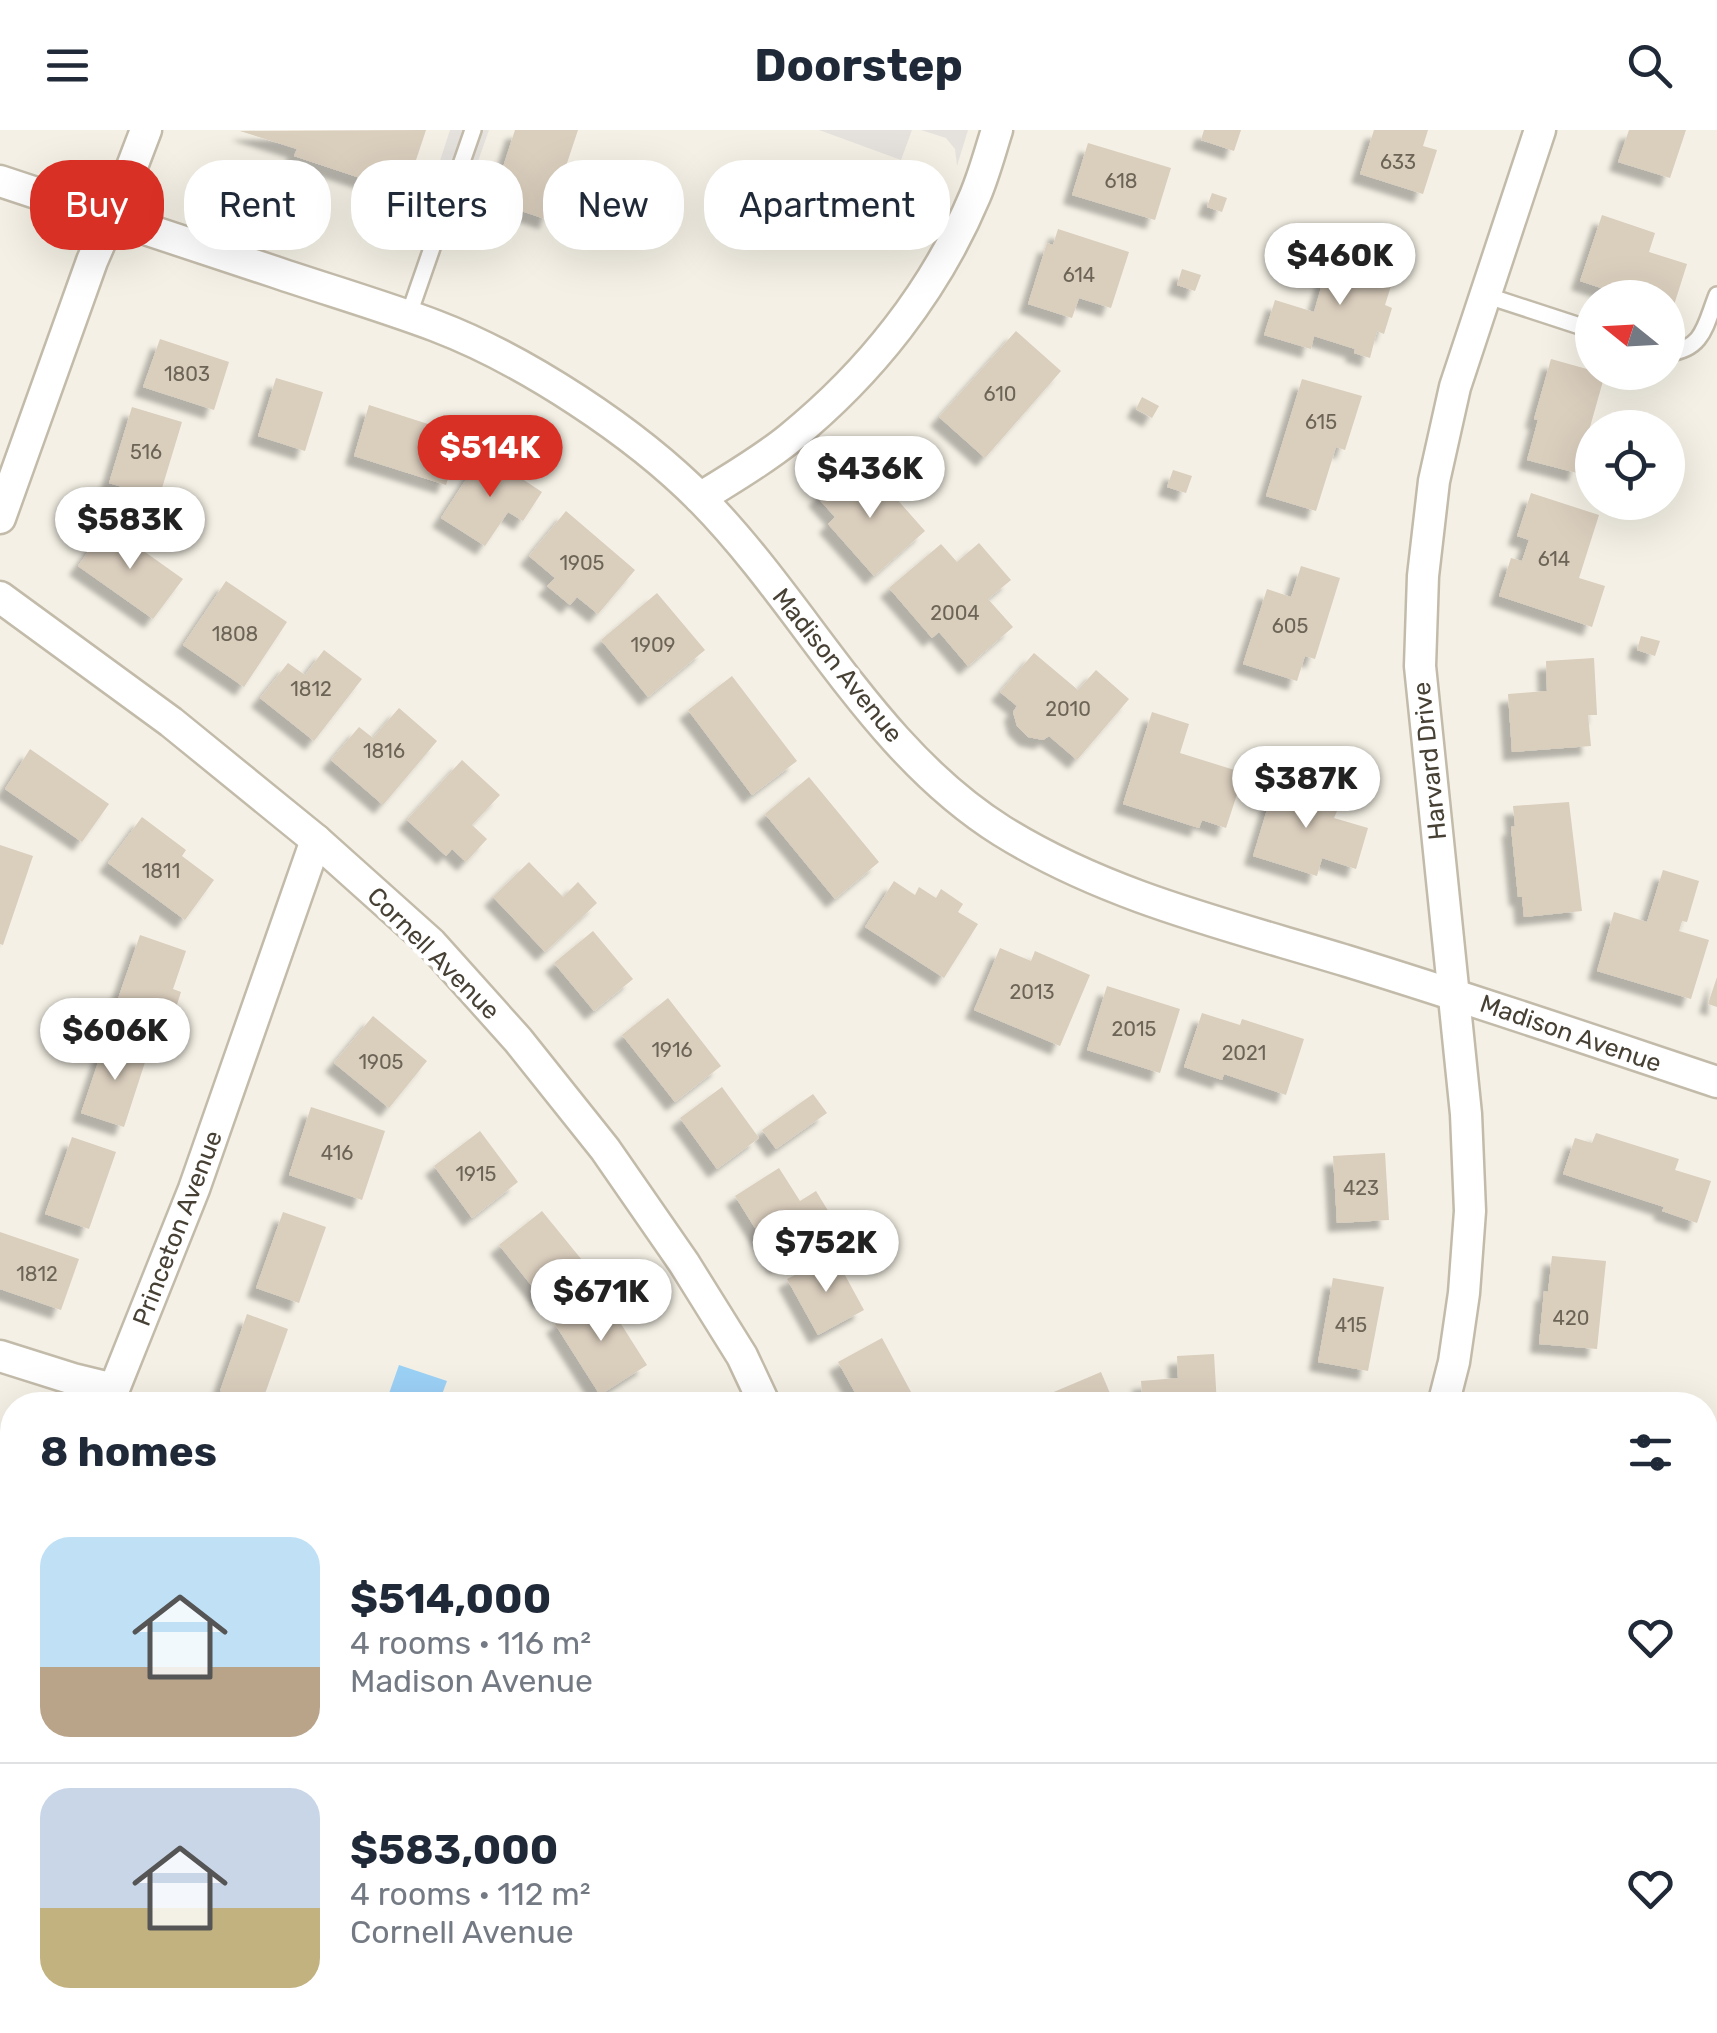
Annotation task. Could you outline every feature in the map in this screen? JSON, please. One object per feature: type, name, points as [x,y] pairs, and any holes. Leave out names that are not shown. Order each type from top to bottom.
[{"type":"street","points":[[134,160],[146,130]]},
{"type":"street","points":[[700,498],[786,441],[846,389],[895,333],[942,261],[976,195],[997,130]]},
{"type":"street","name":"Harvard Drive","points":[[1446,1392],[1464,1294],[1470,1211],[1466,1114],[1420,666],[1423,576],[1434,481],[1450,406],[1540,130]]},
{"type":"street","name":"Madison Avenue","points":[[0,181],[30,191]]},
{"type":"street","name":"Madison Avenue","points":[[164,236],[438,327],[510,360],[570,396],[647,451],[700,498],[744,547],[882,725],[936,781],[998,829],[1066,868],[1128,894],[1452,993],[1717,1082]]},
{"type":"street","points":[[0,518],[97,250]]},
{"type":"street","name":"Cornell Avenue","points":[[0,596],[171,722],[316,840],[431,942],[531,1056],[605,1149],[684,1263],[742,1356],[758,1392]]},
{"type":"street","name":"Princeton Avenue","points":[[113,1392],[194,1188],[316,840]]},
{"type":"street","points":[[0,1356],[100,1392]]},
{"type":"lane","points":[[408,317],[473,130]]},
{"type":"lane","points":[[1685,350],[1698,342],[1717,294]]},
{"type":"lane","points":[[1485,295],[1575,324]]},
{"type":"shaded area","points":[[450,130],[489,130],[478,160],[440,160]]},
{"type":"shaded area","points":[[819,130],[912,130],[901,160]]},
{"type":"shaded area","points":[[921,130],[968,130],[957,166],[955,149],[946,138]]},
{"type":"water","points":[[399,1365],[447,1381],[443,1392],[390,1392]]},
{"type":"building","points":[[426,130],[416,160],[351,160],[351,175],[331,168],[331,160],[306,160],[294,156],[297,149],[240,131]]},
{"type":"building","points":[[515,130],[578,130],[568,160],[543,160],[543,218],[523,212],[523,160],[505,160]]},
{"type":"building","points":[[1204,130],[1241,130],[1234,151],[1201,140]]},
{"type":"building","points":[[1374,130],[1428,130],[1423,146],[1437,150],[1423,194],[1360,174]]},
{"type":"building","points":[[1629,130],[1686,130],[1670,178],[1618,162]]},
{"type":"building","points":[[1088,143],[1171,168],[1155,220],[1072,195]]},
{"type":"building","points":[[1212,193],[1227,198],[1222,212],[1207,207]]},
{"type":"building","points":[[1602,215],[1655,233],[1649,252],[1687,264],[1682,280],[1580,280]]},
{"type":"building","points":[[1058,229],[1129,252],[1111,308],[1079,298],[1072,318],[1028,304],[1047,243],[1053,245]]},
{"type":"building","points":[[1332,250],[1396,270],[1385,305],[1392,308],[1384,334],[1377,331],[1370,358],[1314,336],[1311,349],[1264,335],[1275,300],[1314,312]]},
{"type":"building","points":[[1182,269],[1201,275],[1195,291],[1177,285]]},
{"type":"building","points":[[1016,331],[1061,371],[985,458],[939,417]]},
{"type":"building","points":[[160,339],[229,362],[214,410],[143,387]]},
{"type":"building","points":[[1551,359],[1575,366],[1575,390],[1600,390],[1595,410],[1575,410],[1575,472],[1527,460],[1538,420],[1534,419]]},
{"type":"building","points":[[276,378],[323,392],[305,451],[258,436]]},
{"type":"building","points":[[1302,379],[1362,396],[1345,450],[1336,447],[1316,511],[1266,496]]},
{"type":"building","points":[[1142,397],[1159,406],[1152,418],[1136,409]]},
{"type":"building","points":[[369,405],[462,435],[446,485],[354,456]]},
{"type":"building","points":[[132,407],[182,422],[159,498],[109,483]]},
{"type":"building","points":[[483,453],[542,492],[523,521],[508,512],[485,546],[441,518]]},
{"type":"building","points":[[849,469],[868,490],[880,480],[925,531],[874,576],[828,524],[835,517],[817,497]]},
{"type":"building","points":[[1173,470],[1192,476],[1186,493],[1167,487]]},
{"type":"building","points":[[1531,493],[1575,507],[1575,520],[1597,520],[1579,578],[1605,586],[1592,627],[1499,596],[1511,558],[1522,561],[1529,540],[1517,536]]},
{"type":"building","points":[[566,511],[635,570],[598,614],[577,597],[570,605],[547,586],[555,578],[529,556]]},
{"type":"building","points":[[107,525],[183,579],[153,619],[78,566]]},
{"type":"building","points":[[979,543],[1011,580],[988,599],[1013,627],[968,666],[939,632],[932,638],[889,588],[941,544],[957,562]]},
{"type":"building","points":[[1301,566],[1340,578],[1315,659],[1305,656],[1297,681],[1243,664],[1267,589],[1291,597]]},
{"type":"building","points":[[226,581],[287,622],[244,687],[183,645]]},
{"type":"building","points":[[657,593],[705,650],[648,697],[601,640]]},
{"type":"building","points":[[1641,636],[1660,641],[1655,656],[1637,650]]},
{"type":"building","points":[[324,650],[362,679],[314,741],[260,698],[288,663],[305,675]]},
{"type":"building","points":[[1034,653],[1078,690],[1096,670],[1129,699],[1077,760],[1049,736],[1043,740],[1028,737],[1017,726],[1013,712],[1017,706],[1000,692]]},
{"type":"building","points":[[1594,658],[1597,715],[1588,715],[1591,746],[1512,752],[1508,694],[1547,691],[1546,661]]},
{"type":"building","points":[[732,676],[797,761],[752,795],[688,710]]},
{"type":"building","points":[[399,708],[437,741],[383,805],[331,760],[359,727],[373,738]]},
{"type":"building","points":[[1152,712],[1189,724],[1180,753],[1244,773],[1226,828],[1202,820],[1199,828],[1123,804]]},
{"type":"building","points":[[30,749],[109,804],[82,842],[5,789]]},
{"type":"building","points":[[462,760],[500,795],[472,825],[487,839],[466,862],[452,849],[446,856],[407,820]]},
{"type":"building","points":[[1284,773],[1314,782],[1308,802],[1337,811],[1334,818],[1368,828],[1356,869],[1322,858],[1317,876],[1253,856],[1273,790],[1279,792]]},
{"type":"building","points":[[809,777],[879,862],[835,899],[765,814]]},
{"type":"building","points":[[1569,802],[1582,911],[1524,917],[1522,897],[1518,897],[1511,827],[1515,826],[1513,806]]},
{"type":"building","points":[[142,817],[186,850],[182,856],[214,880],[185,920],[108,863]]},
{"type":"building","points":[[0,845],[33,856],[3,945],[0,944]]},
{"type":"building","points":[[529,862],[563,897],[578,882],[597,903],[545,952],[493,897]]},
{"type":"building","points":[[1663,870],[1699,881],[1687,922],[1682,921],[1679,931],[1709,940],[1691,999],[1597,971],[1614,912],[1647,922]]},
{"type":"building","points":[[894,881],[915,895],[919,887],[936,898],[941,889],[963,904],[958,912],[978,924],[944,978],[865,927]]},
{"type":"building","points":[[593,931],[633,979],[594,1011],[554,963]]},
{"type":"building","points":[[140,935],[186,951],[173,989],[181,992],[171,1023],[163,1020],[158,1035],[111,1019]]},
{"type":"building","points":[[1000,948],[1031,961],[1035,951],[1090,975],[1060,1046],[974,1010]]},
{"type":"building","points":[[1717,977],[1717,1007],[1708,1004]]},
{"type":"building","points":[[1107,986],[1180,1009],[1160,1073],[1087,1050]]},
{"type":"building","points":[[668,998],[721,1066],[675,1102],[622,1035]]},
{"type":"building","points":[[1202,1013],[1240,1025],[1242,1019],[1304,1039],[1286,1095],[1224,1074],[1222,1080],[1184,1067]]},
{"type":"building","points":[[373,1016],[427,1061],[389,1108],[334,1063]]},
{"type":"building","points":[[106,1039],[148,1053],[124,1127],[81,1113]]},
{"type":"building","points":[[722,1087],[759,1138],[717,1169],[680,1118]]},
{"type":"building","points":[[813,1094],[827,1113],[776,1149],[762,1130]]},
{"type":"building","points":[[311,1107],[385,1131],[362,1200],[289,1175]]},
{"type":"building","points":[[480,1131],[518,1182],[472,1218],[434,1166]]},
{"type":"building","points":[[1596,1133],[1679,1159],[1675,1170],[1711,1181],[1697,1223],[1662,1211],[1664,1207],[1563,1174],[1575,1138],[1592,1143]]},
{"type":"building","points":[[72,1137],[116,1152],[89,1229],[45,1214]]},
{"type":"building","points":[[1385,1153],[1389,1220],[1337,1223],[1333,1156]]},
{"type":"building","points":[[779,1168],[800,1201],[816,1191],[838,1227],[778,1265],[735,1196]]},
{"type":"building","points":[[542,1211],[586,1265],[543,1300],[499,1245]]},
{"type":"building","points":[[283,1212],[326,1227],[299,1303],[256,1288]]},
{"type":"building","points":[[0,1232],[79,1259],[61,1310],[0,1289]]},
{"type":"building","points":[[834,1255],[864,1310],[818,1335],[787,1279]]},
{"type":"building","points":[[1552,1256],[1606,1261],[1597,1349],[1539,1344]]},
{"type":"building","points":[[1333,1278],[1384,1287],[1368,1371],[1318,1362]]},
{"type":"building","points":[[602,1294],[647,1365],[605,1392],[598,1392],[555,1324]]},
{"type":"building","points":[[247,1314],[288,1329],[266,1392],[220,1391]]},
{"type":"building","points":[[882,1338],[911,1392],[855,1392],[838,1362]]},
{"type":"building","points":[[1214,1354],[1216,1392],[1142,1392],[1141,1381],[1178,1378],[1177,1356]]},
{"type":"building","points":[[1101,1372],[1109,1392],[1054,1392]]}]
